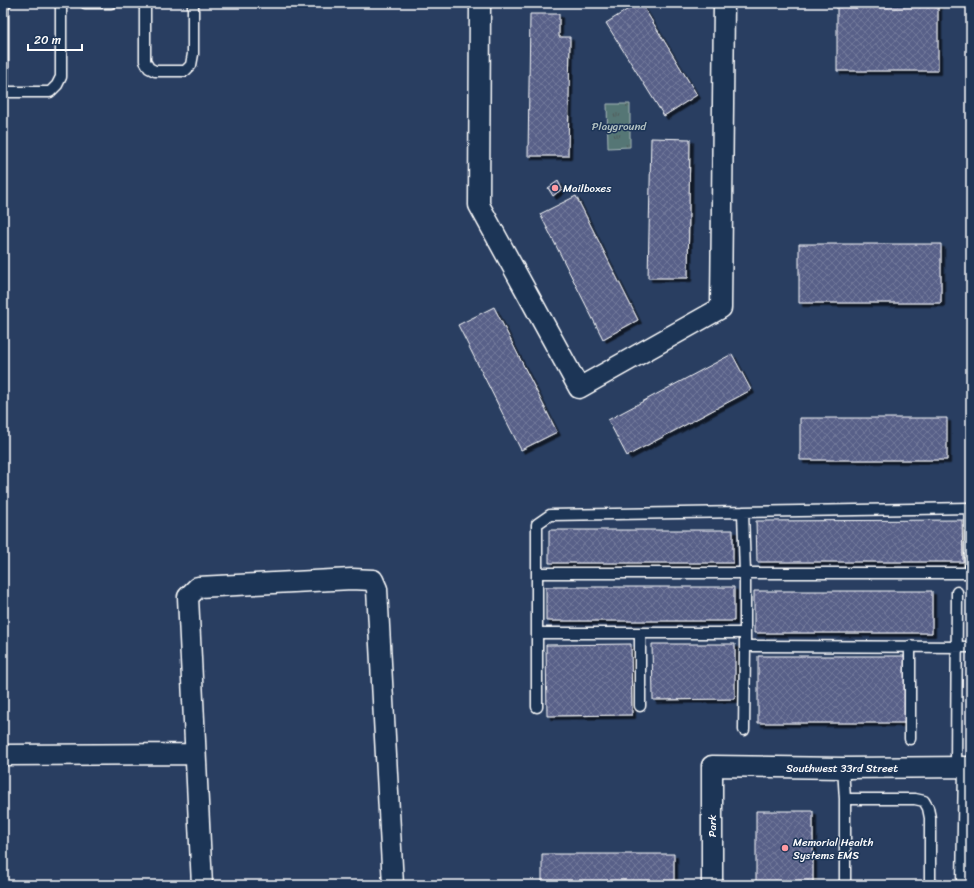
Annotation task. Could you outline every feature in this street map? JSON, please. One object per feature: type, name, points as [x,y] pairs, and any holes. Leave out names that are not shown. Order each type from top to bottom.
[{"type":"street","points":[[480,3],[479,205],[579,388],[721,308],[724,3]]},
{"type":"street","points":[[202,885],[188,597],[198,587],[352,579],[373,580],[377,589],[393,885]]},
{"type":"street","points":[[3,755],[195,754]]},
{"type":"street","name":"Southwest 33rd Street","points":[[712,766],[965,768]]},
{"type":"street","name":"Park","points":[[712,766],[712,885]]},
{"type":"street","points":[[965,768],[967,885]]},
{"type":"lane","points":[[6,3],[3,7],[3,92],[50,92],[57,86],[61,77],[62,3]]},
{"type":"lane","points":[[85,3],[112,3]]},
{"type":"lane","points":[[145,3],[145,61],[149,68],[155,71],[185,71],[191,65],[193,54],[193,3]]},
{"type":"lane","points":[[537,573],[970,573],[970,508],[550,515],[537,524],[537,573],[537,707]]},
{"type":"lane","points":[[743,512],[745,573],[744,730]]},
{"type":"lane","points":[[957,592],[956,646],[965,768]]},
{"type":"lane","points":[[537,632],[745,633]]},
{"type":"lane","points":[[640,633],[640,706]]},
{"type":"lane","points":[[745,646],[971,647]]},
{"type":"lane","points":[[910,646],[910,739]]},
{"type":"lane","points":[[843,768],[845,799],[845,885]]},
{"type":"lane","points":[[845,799],[915,799],[924,801],[928,808],[930,818],[930,885]]},
{"type":"green space","name":"Playground","points":[[607,104],[630,104],[630,147],[608,148]]},
{"type":"building","points":[[638,3],[641,3],[697,95],[664,116],[606,23]]},
{"type":"building","points":[[837,5],[938,5],[938,71],[837,71]]},
{"type":"building","points":[[530,14],[559,14],[559,37],[570,37],[568,156],[528,156]]},
{"type":"building","points":[[651,138],[690,139],[688,278],[648,278]]},
{"type":"building","name":"Mailboxes","points":[[558,181],[562,189],[553,196],[548,188]]},
{"type":"building","points":[[576,196],[638,320],[603,339],[540,214]]},
{"type":"building","points":[[799,244],[941,244],[941,303],[799,303]]},
{"type":"building","points":[[494,307],[557,432],[521,450],[458,325]]},
{"type":"building","points":[[732,354],[751,390],[627,456],[608,420]]},
{"type":"building","points":[[800,418],[947,418],[947,460],[800,460]]},
{"type":"building","points":[[962,520],[963,562],[757,562],[756,521]]},
{"type":"building","points":[[549,530],[733,530],[733,563],[549,563]]},
{"type":"building","points":[[546,587],[734,587],[734,621],[546,621]]},
{"type":"building","points":[[754,591],[932,591],[932,633],[754,633]]},
{"type":"building","points":[[631,644],[632,715],[547,716],[546,645]]},
{"type":"building","points":[[652,644],[735,644],[735,699],[653,700]]},
{"type":"building","points":[[758,656],[907,656],[907,723],[758,723]]},
{"type":"building","name":"Memorial Health Systems EMS","points":[[756,811],[813,811],[813,885],[756,885]]},
{"type":"building","points":[[542,854],[674,854],[674,885],[542,885]]},
{"type":"place","name":"Mailboxes","points":[[555,188]]},
{"type":"place","name":"Memorial Health Systems EMS","points":[[785,848]]}]
